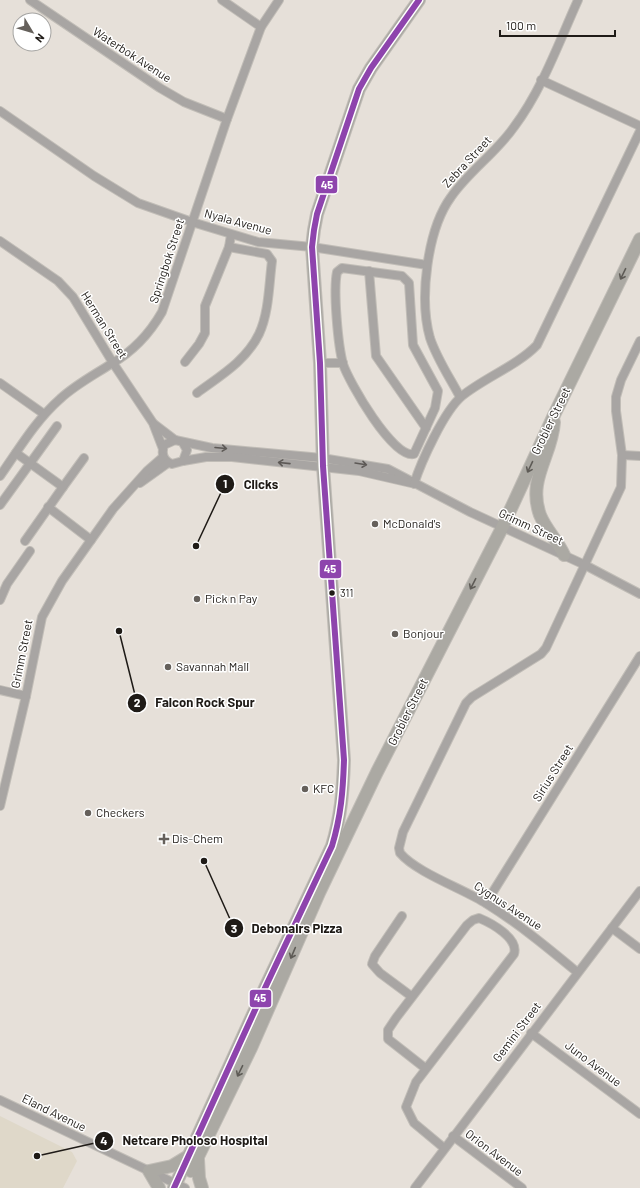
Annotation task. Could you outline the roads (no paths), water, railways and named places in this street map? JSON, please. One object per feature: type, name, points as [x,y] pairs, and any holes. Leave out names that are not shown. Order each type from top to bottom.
[{"type":"main road","points":[[314,905],[316,888],[332,846],[342,803],[344,760],[322,462],[320,363],[312,246],[317,214],[359,89],[371,68],[416,1]]},
{"type":"main road","name":"Grobler Street","points":[[194,1156],[251,1048],[314,905],[377,772],[502,528],[555,413],[640,239]]},
{"type":"main road","points":[[555,413],[554,434],[538,474],[536,494],[543,520],[564,555]]},
{"type":"main road","points":[[332,846],[377,772]]},
{"type":"main road","name":"Grobler Street","points":[[180,1187],[268,981],[332,846]]},
{"type":"main road","points":[[159,1188],[149,1171],[172,1166],[194,1156],[202,1188]]},
{"type":"street","name":"Waterbok Avenue","points":[[30,0],[160,88],[184,102],[227,119]]},
{"type":"street","points":[[222,0],[261,27]]},
{"type":"street","name":"Springbok Street","points":[[0,476],[44,414],[62,397],[113,364],[148,334],[162,312],[178,270],[192,222],[227,119],[261,27],[279,0]]},
{"type":"street","name":"Zebra Street","points":[[460,397],[435,350],[430,336],[426,308],[427,265],[437,226],[445,205],[458,188],[514,128],[541,80],[578,0]]},
{"type":"street","points":[[541,80],[640,126]]},
{"type":"street","name":"Nyala Avenue","points":[[0,111],[125,196],[138,203],[231,235],[258,242],[312,246],[427,265]]},
{"type":"street","points":[[413,483],[439,429],[460,397],[501,369],[522,358],[537,345],[640,131]]},
{"type":"street","points":[[185,362],[199,344],[205,332],[205,306],[229,248],[231,235]]},
{"type":"street","name":"Herman Street","points":[[0,240],[42,269],[68,290],[113,364],[153,423],[165,457]]},
{"type":"street","points":[[197,393],[230,370],[246,354],[260,333],[264,320],[272,261],[271,257],[267,254],[229,248]]},
{"type":"street","points":[[346,268],[369,271],[404,276],[410,283],[413,345],[438,391],[435,408],[414,454],[406,453],[399,449],[366,407],[350,379],[343,363],[337,321],[336,272],[346,268]]},
{"type":"street","points":[[369,271],[376,356],[426,428]]},
{"type":"street","points":[[585,565],[621,487],[622,455],[616,411],[616,397],[621,380],[640,341]]},
{"type":"street","points":[[320,363],[343,363]]},
{"type":"street","points":[[0,383],[44,414]]},
{"type":"street","name":"Herman Street","points":[[153,423],[179,441]]},
{"type":"street","points":[[0,505],[57,426]]},
{"type":"street","points":[[179,441],[187,450],[183,461],[176,465],[165,457],[167,442],[179,441]]},
{"type":"street","name":"Grimm Street","points":[[179,441],[322,462],[413,483],[502,528],[585,565],[640,594]]},
{"type":"street","points":[[16,453],[63,487]]},
{"type":"street","points":[[622,455],[640,456]]},
{"type":"street","name":"Grimm Street","points":[[0,806],[26,696],[42,617],[62,581],[113,509],[134,486],[165,457]]},
{"type":"street","name":"Grimm Street","points":[[183,461],[206,457],[232,457],[322,462]]},
{"type":"street","points":[[25,541],[84,458]]},
{"type":"street","points":[[48,507],[91,540]]},
{"type":"street","points":[[0,600],[6,584],[30,551]]},
{"type":"street","name":"Cygnus Avenue","points":[[577,972],[532,936],[486,903],[420,868],[400,853],[399,848],[403,832],[462,709],[472,697],[543,652],[585,565]]},
{"type":"street","name":"Sirius Street","points":[[486,903],[640,656]]},
{"type":"street","points":[[0,690],[26,696]]},
{"type":"street","name":"Gemini Street","points":[[415,1188],[452,1136],[640,891]]},
{"type":"street","points":[[402,916],[375,956],[372,964],[380,973],[411,996]]},
{"type":"street","points":[[426,1068],[392,1043],[387,1035],[388,1030],[411,996],[467,925],[473,920],[479,918],[486,921],[513,943],[515,950],[512,957],[426,1068],[411,1090],[407,1100],[406,1111],[414,1123],[444,1148]]},
{"type":"street","points":[[612,928],[640,949]]},
{"type":"street","name":"Juno Avenue","points":[[531,1033],[640,1114]]},
{"type":"street","name":"Eland Avenue","points":[[0,1100],[180,1187]]},
{"type":"street","name":"Orion Avenue","points":[[452,1136],[522,1188]]},
{"type":"place","name":"McDonald's","points":[[375,524]]},
{"type":"place","name":"Clicks","points":[[196,546]]},
{"type":"place","name":"311","points":[[332,593]]},
{"type":"place","name":"Pick n Pay","points":[[197,599]]},
{"type":"place","name":"Falcon Rock Spur","points":[[119,631]]},
{"type":"place","name":"Bonjour","points":[[395,634]]},
{"type":"place","name":"Savannah Mall","points":[[168,667]]},
{"type":"place","name":"KFC","points":[[305,789]]},
{"type":"place","name":"Checkers","points":[[88,813]]},
{"type":"place","name":"Dis-Chem","points":[[164,839]]},
{"type":"place","name":"Debonairs Pizza","points":[[204,861]]},
{"type":"place","name":"Netcare Pholoso Hospital","points":[[37,1156]]}]
